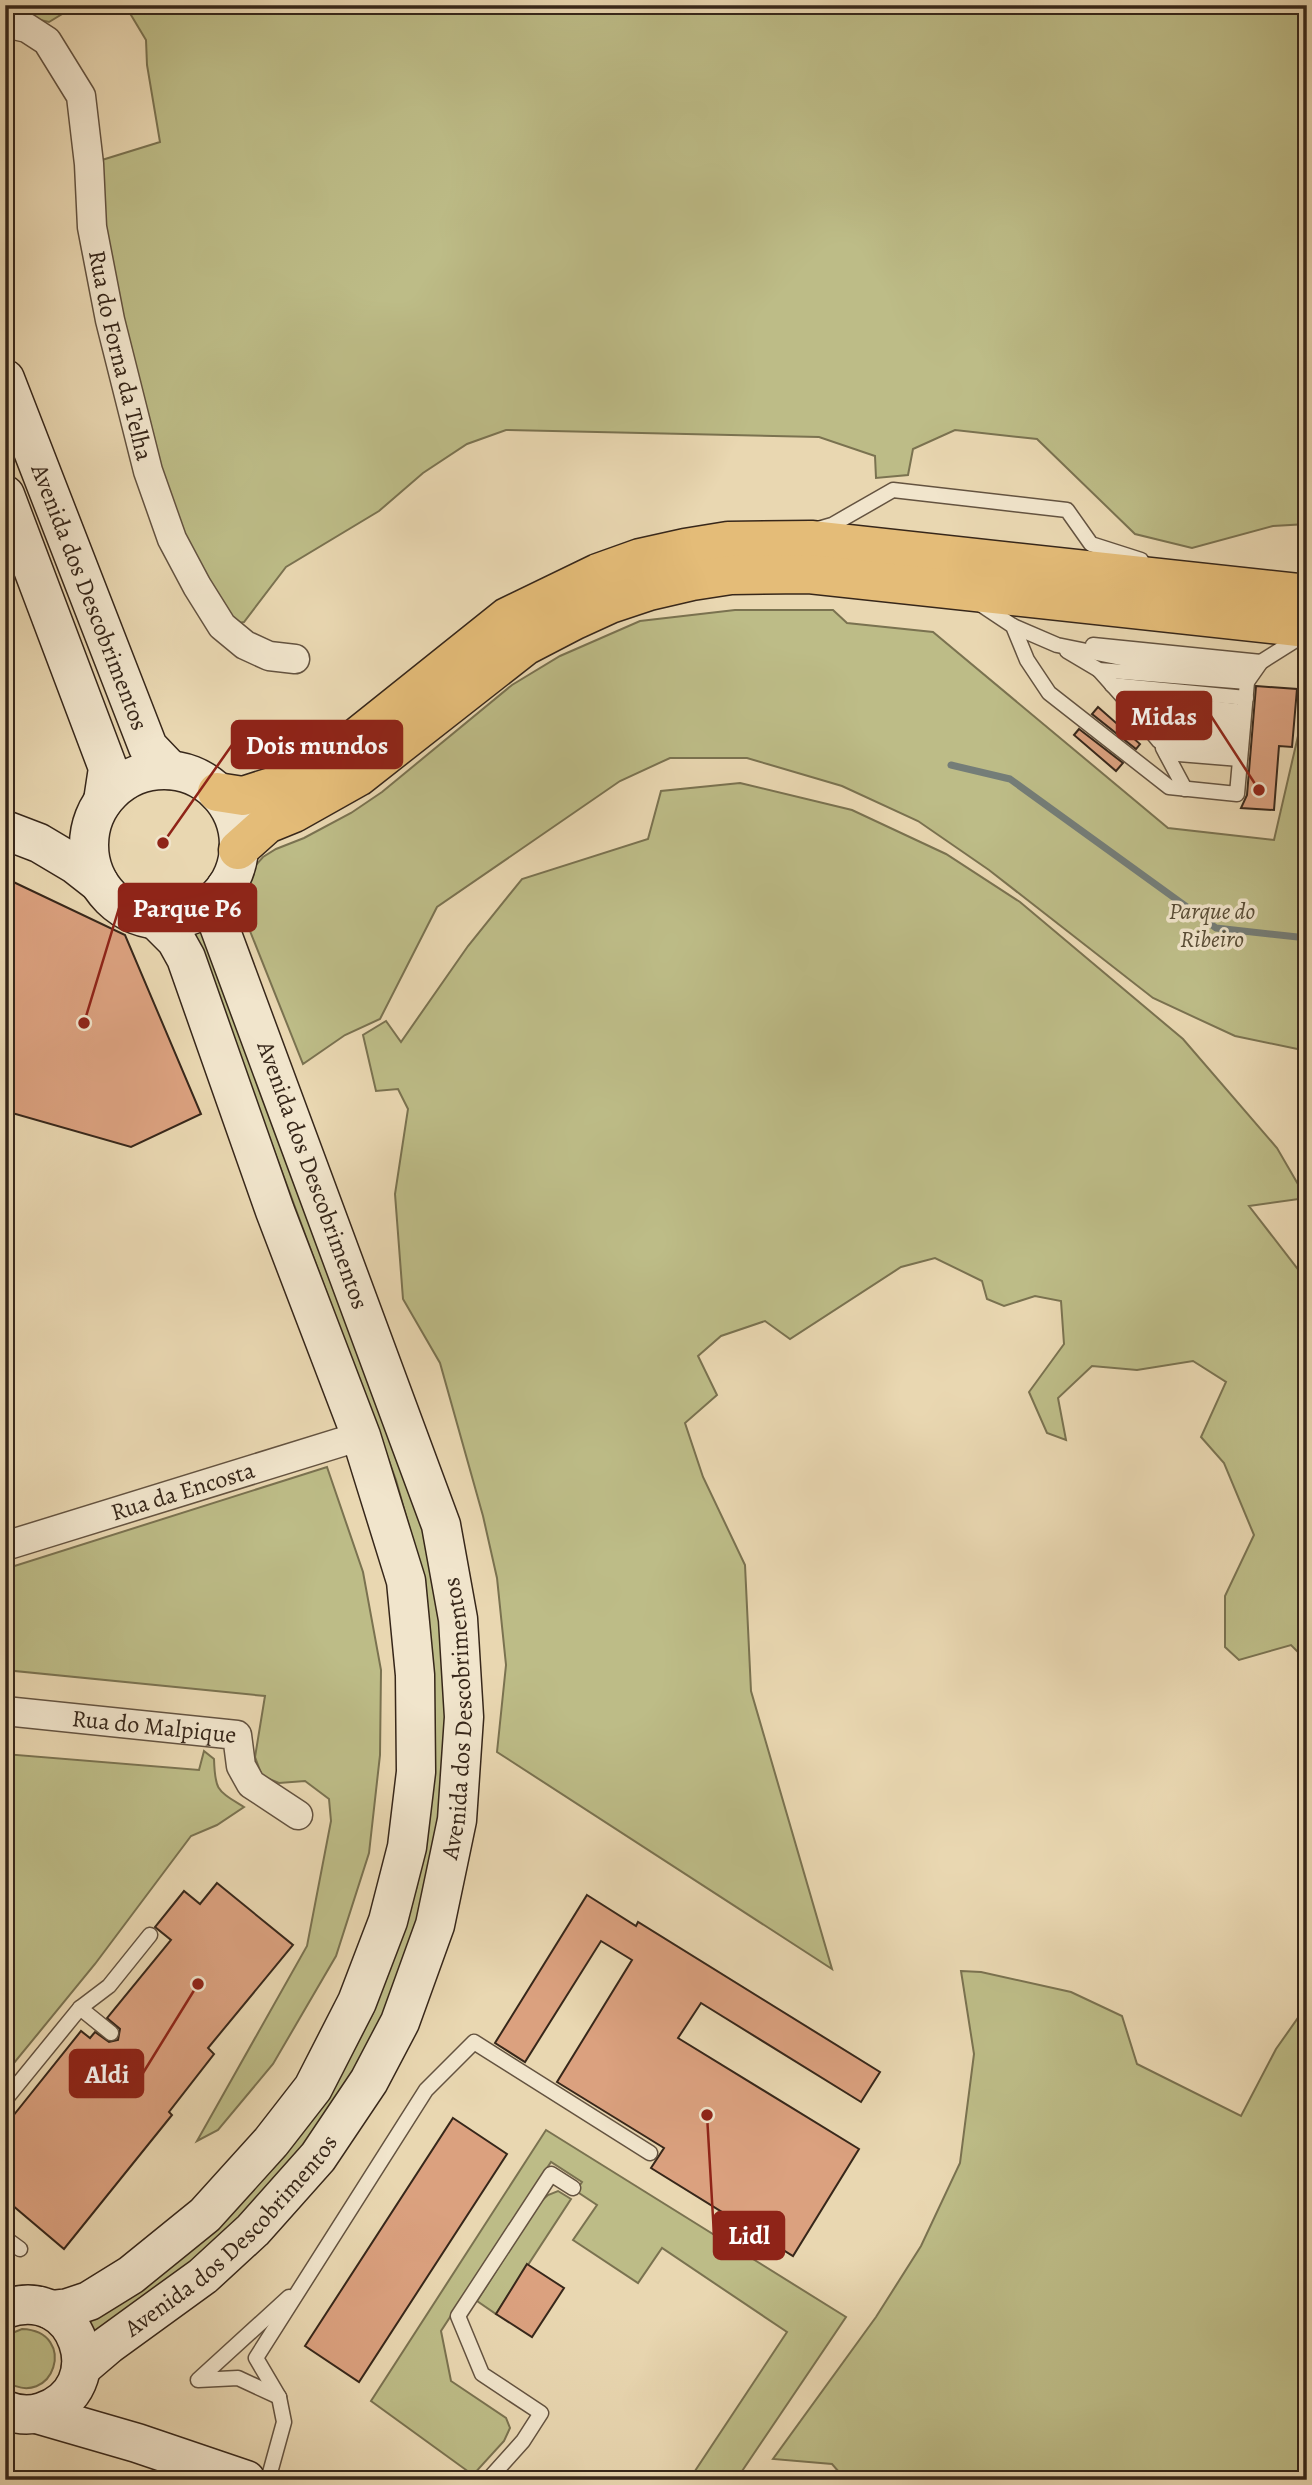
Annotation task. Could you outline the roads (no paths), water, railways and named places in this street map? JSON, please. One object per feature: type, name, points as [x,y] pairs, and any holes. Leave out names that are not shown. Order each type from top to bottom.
[{"type":"main road","name":"Avenida dos Descobrimentos","points":[[5,379],[148,747],[170,770]]},
{"type":"main road","name":"Avenida dos Descobrimentos","points":[[5,495],[108,768],[96,816]]},
{"type":"main road","points":[[217,792],[243,796],[284,783],[311,769],[342,749],[507,617],[561,589],[640,558],[728,541],[811,540],[1307,594]]},
{"type":"main road","points":[[238,850],[267,824],[294,813],[358,777],[525,646],[610,604],[660,588],[731,575],[809,574],[1307,628]]},
{"type":"main road","points":[[170,770],[195,777],[217,792],[234,818],[238,850],[226,887],[212,902],[195,913],[176,919],[156,920],[133,914],[114,901],[99,883],[76,864],[22,836],[64,845],[74,843],[116,787],[132,776],[150,771],[170,770]]},
{"type":"main road","points":[[96,816],[89,849],[92,867],[99,883]]},
{"type":"main road","name":"Avenida dos Descobrimentos","points":[[21,2412],[61,2403],[71,2393],[79,2374],[108,2344],[203,2276],[253,2230],[318,2157],[369,2081],[400,2022],[435,1925],[457,1820],[464,1717],[458,1619],[441,1525],[219,926],[226,887]]},
{"type":"main road","name":"Avenida dos Descobrimentos","points":[[6,2308],[29,2304],[51,2309],[68,2308],[89,2301],[131,2274],[205,2215],[271,2142],[313,2088],[357,2002],[388,1920],[408,1847],[416,1772],[415,1675],[406,1581],[361,1436],[275,1212],[186,958],[176,940],[156,920]]},
{"type":"main road","points":[[51,2309],[63,2317],[78,2340],[82,2354],[79,2374],[111,2423],[137,2444]]},
{"type":"main road","points":[[21,2412],[137,2444],[246,2480]]},
{"type":"street","name":"Rua do Forna da Telha","points":[[5,23],[27,28],[47,41],[81,96],[89,164],[92,226],[110,320],[148,471],[172,539],[222,626],[245,645],[269,656],[295,659]]},
{"type":"street","name":"Rua da Encosta","points":[[5,1546],[361,1436]]},
{"type":"street","name":"Rua do Malpique","points":[[5,1711],[237,1735],[241,1766],[251,1784],[298,1815]]},
{"type":"lane","points":[[774,539],[832,525],[893,490],[1067,510],[1091,544],[1216,583]]},
{"type":"lane","points":[[965,590],[986,610],[1099,670],[1163,747],[1185,789]]},
{"type":"lane","points":[[1013,626],[1027,660],[1049,693],[1169,787],[1237,794],[1247,682],[1261,662]]},
{"type":"lane","points":[[1056,645],[1131,660],[1242,671],[1307,635]]},
{"type":"lane","points":[[1099,670],[1247,682]]},
{"type":"lane","points":[[1112,685],[1243,730]]},
{"type":"lane","points":[[1124,698],[1243,730]]},
{"type":"lane","points":[[1136,713],[1243,730]]},
{"type":"lane","points":[[1147,725],[1243,730]]},
{"type":"lane","points":[[1163,747],[1243,730]]},
{"type":"lane","points":[[5,2100],[80,2008],[109,1986],[150,1935]]},
{"type":"lane","points":[[80,2008],[111,2034]]},
{"type":"lane","points":[[268,2480],[284,2422],[279,2397],[256,2357],[426,2091],[474,2042],[650,2153]]},
{"type":"lane","points":[[488,2480],[523,2441],[541,2413],[482,2374],[458,2316],[551,2174],[573,2188]]},
{"type":"lane","points":[[5,2238],[20,2249]]},
{"type":"lane","points":[[279,2397],[238,2378],[198,2380],[302,2286]]},
{"type":"waterway","points":[[951,765],[1010,779],[1216,928],[1307,938]]},
{"type":"place","name":"Midas","points":[[1259,790]]},
{"type":"place","name":"Dois mundos","points":[[163,843]]},
{"type":"place","name":"Parque P6","points":[[84,1023]]},
{"type":"place","name":"Aldi","points":[[198,1984]]},
{"type":"place","name":"Lidl","points":[[707,2115]]},
{"type":"park label","name":"Parque do Ribeiro","points":[[1212,925]]}]
